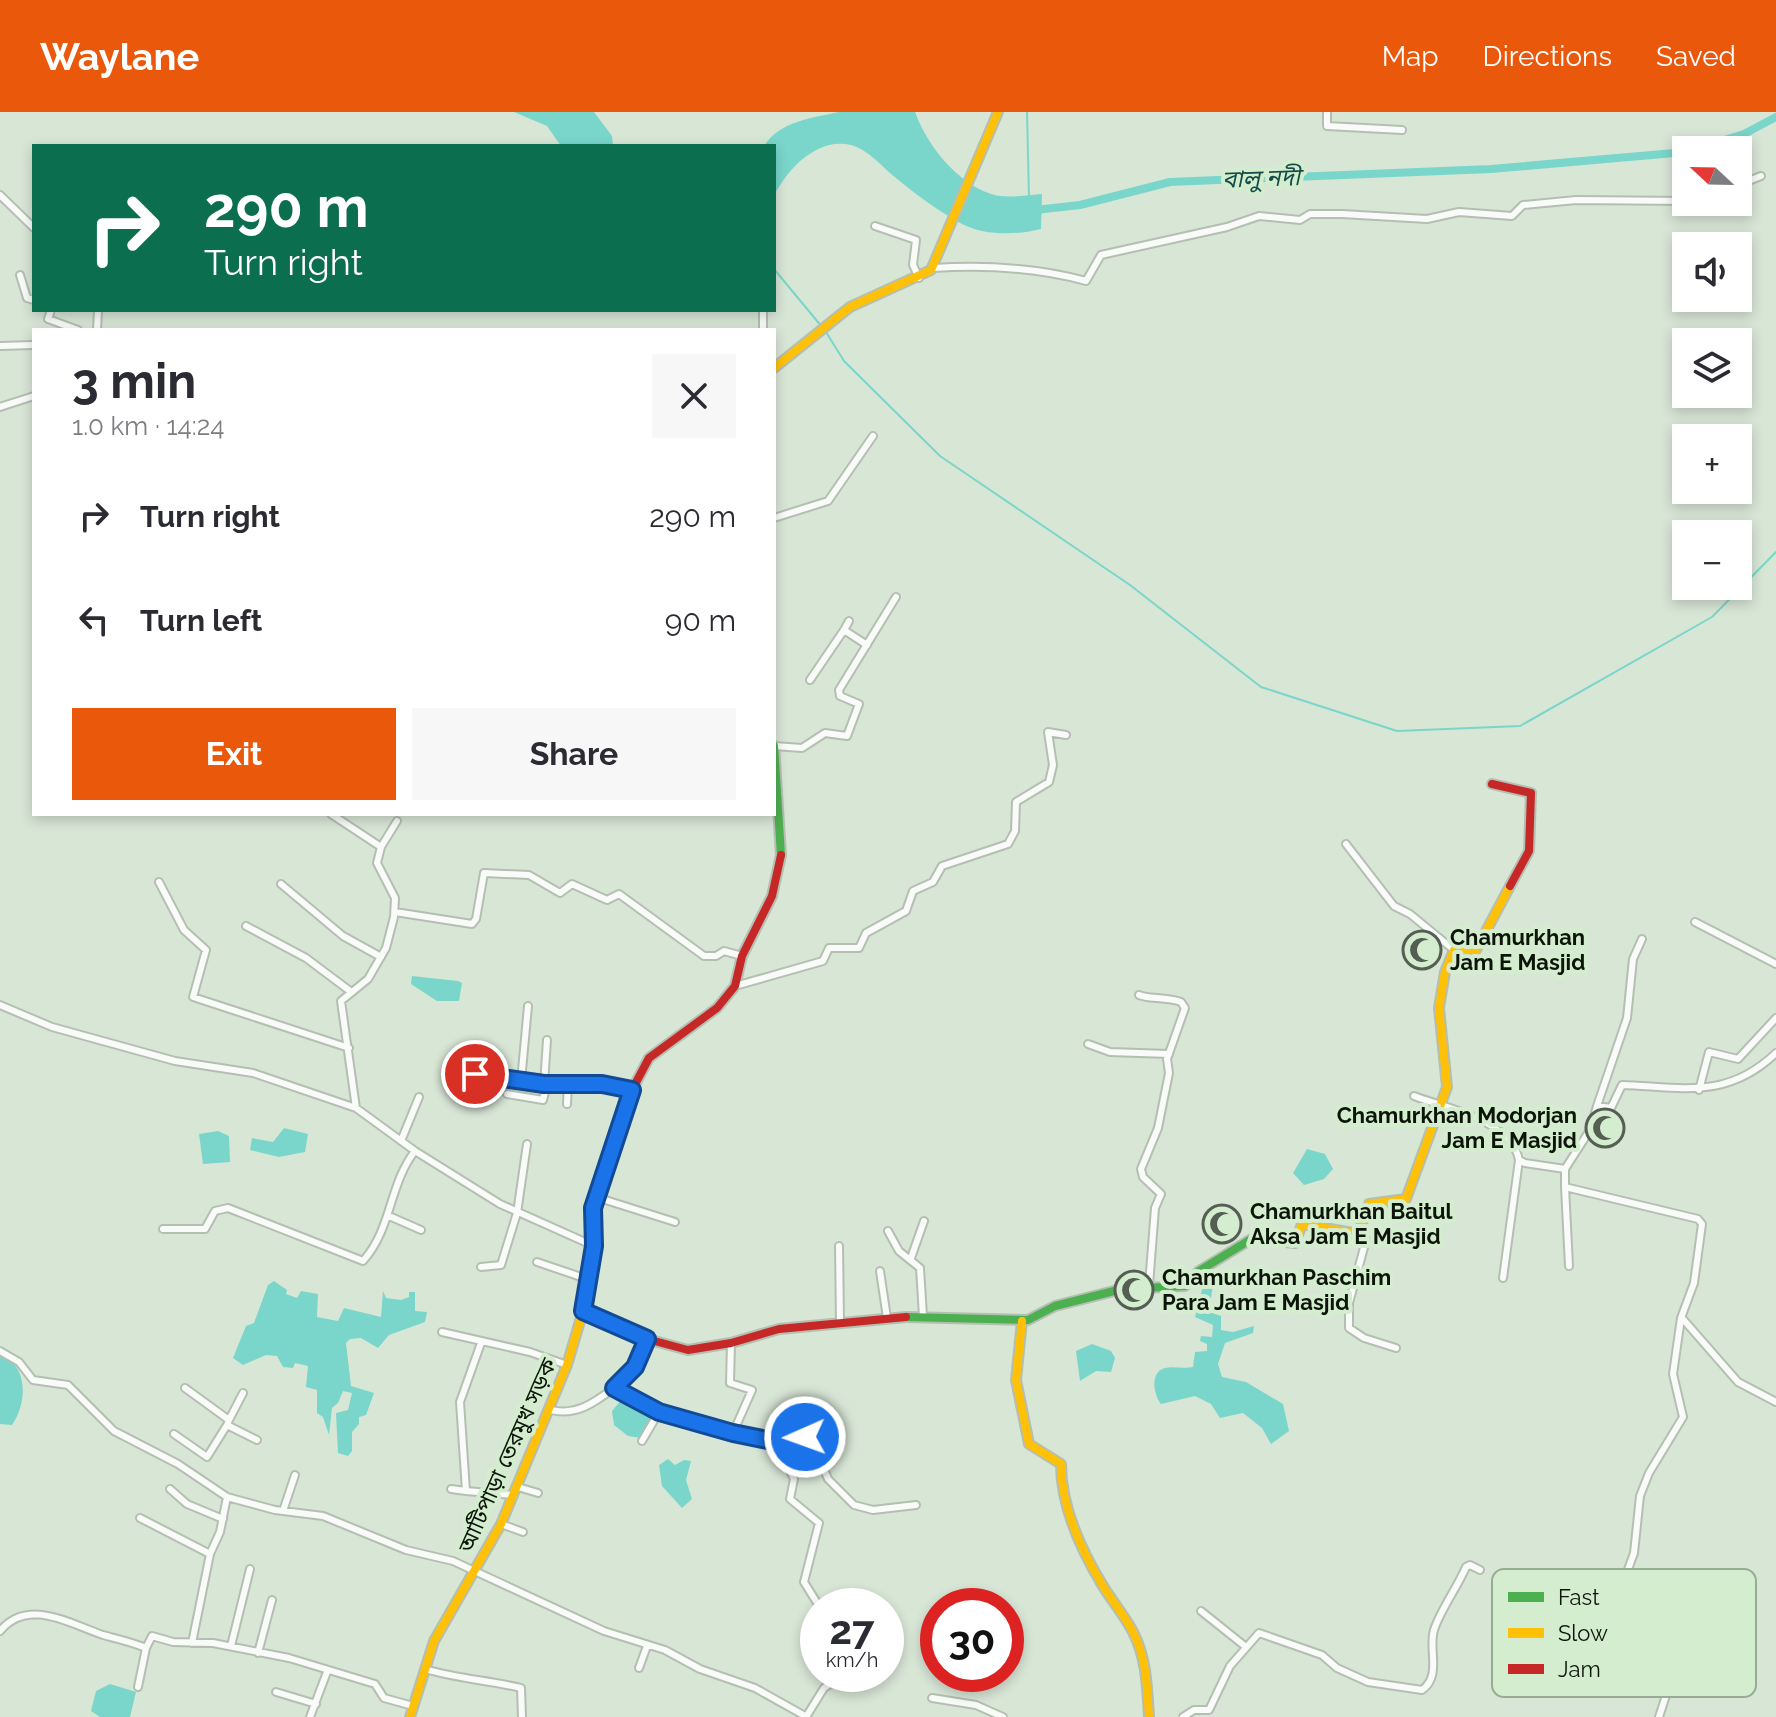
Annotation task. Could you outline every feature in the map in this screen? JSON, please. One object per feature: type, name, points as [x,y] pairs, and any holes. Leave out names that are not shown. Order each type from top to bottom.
[{"type":"street","points":[[776,366],[845,310],[919,278],[933,268],[998,112]]},
{"type":"street","points":[[1327,112],[1327,126],[1402,130]]},
{"type":"street","points":[[1752,180],[1761,176]]},
{"type":"street","points":[[0,195],[32,226]]},
{"type":"street","points":[[933,268],[1022,269],[1053,272],[1086,281],[1101,255],[1227,227],[1259,216],[1300,220],[1310,214],[1427,219],[1459,212],[1512,216],[1523,205],[1576,200],[1672,201]]},
{"type":"street","points":[[875,226],[916,240],[913,265],[919,278]]},
{"type":"street","points":[[20,275],[26,296],[32,299]]},
{"type":"street","points":[[50,312],[48,319],[73,328]]},
{"type":"street","points":[[0,346],[32,345]]},
{"type":"street","points":[[0,407],[32,397]]},
{"type":"street","points":[[776,517],[828,501],[873,436]]},
{"type":"street","points":[[776,746],[802,748],[825,733],[847,736],[859,704],[839,693],[896,597]]},
{"type":"street","points":[[810,680],[849,621]]},
{"type":"street","points":[[844,630],[867,645]]},
{"type":"street","points":[[735,986],[823,961],[829,948],[859,948],[866,933],[906,911],[913,891],[933,882],[942,866],[1008,844],[1015,831],[1016,802],[1049,782],[1053,765],[1048,732],[1066,735]]},
{"type":"street","name":"আটিপাড়া তেরমুখ সড়ক","points":[[410,1717],[434,1641],[501,1524],[551,1410],[567,1365],[583,1311],[594,1246],[593,1208],[632,1090],[649,1058],[709,1016],[735,986],[742,956],[772,896],[781,861],[776,779]]},
{"type":"street","points":[[1346,844],[1394,906],[1410,914],[1454,950],[1476,950],[1529,851],[1531,793],[1492,784]]},
{"type":"street","points":[[334,816],[381,847]]},
{"type":"street","points":[[356,1108],[341,1005],[343,996],[368,979],[381,957],[395,912],[395,898],[377,863],[381,847],[397,821]]},
{"type":"street","points":[[395,912],[423,919],[472,924],[476,919],[484,873],[529,875],[563,893],[572,884],[607,900],[619,894],[704,956],[716,956],[724,951],[742,956]]},
{"type":"street","points":[[159,882],[184,930],[206,950],[193,997],[349,1048]]},
{"type":"street","points":[[281,884],[343,936],[381,957]]},
{"type":"street","points":[[1695,922],[1776,964]]},
{"type":"street","points":[[246,926],[306,958],[350,991]]},
{"type":"street","points":[[1569,1266],[1565,1169],[1590,1130],[1627,1018],[1633,959],[1642,939]]},
{"type":"street","points":[[1358,1234],[1369,1204],[1406,1199],[1449,1077],[1440,1032],[1442,982],[1454,950]]},
{"type":"street","points":[[1139,995],[1145,998],[1160,995],[1185,1004],[1169,1054],[1169,1073],[1158,1128],[1141,1169],[1143,1177],[1161,1194],[1155,1208],[1149,1285]]},
{"type":"street","points":[[0,1005],[52,1027],[175,1061],[253,1073],[356,1108],[415,1151],[517,1213],[594,1246]]},
{"type":"street","points":[[521,1081],[528,1006]]},
{"type":"street","points":[[1699,1090],[1709,1052],[1738,1059],[1776,1018]]},
{"type":"street","points":[[507,1094],[543,1100],[547,1040]]},
{"type":"street","points":[[1088,1044],[1110,1052],[1169,1054]]},
{"type":"street","points":[[1597,1106],[1611,1108],[1624,1085],[1699,1090],[1743,1078],[1776,1053]]},
{"type":"street","points":[[475,1074],[546,1084],[602,1084],[632,1090]]},
{"type":"street","points":[[567,1104],[568,1084]]},
{"type":"street","points":[[1414,1096],[1471,1116],[1514,1142],[1519,1160],[1503,1278]]},
{"type":"street","points":[[401,1141],[419,1097]]},
{"type":"street","points":[[481,1267],[501,1265],[517,1213],[527,1144]]},
{"type":"street","points":[[163,1229],[205,1229],[215,1211],[228,1208],[363,1261],[389,1216],[399,1176],[415,1151]]},
{"type":"street","points":[[1519,1160],[1542,1169],[1565,1169]]},
{"type":"street","points":[[1565,1187],[1701,1222],[1694,1283],[1681,1318],[1673,1374],[1683,1417],[1649,1473],[1640,1496],[1635,1545],[1628,1569]]},
{"type":"street","points":[[596,1197],[675,1222]]},
{"type":"street","points":[[389,1216],[421,1230]]},
{"type":"street","points":[[911,1258],[924,1221]]},
{"type":"street","points":[[583,1311],[647,1339],[688,1350],[731,1343],[779,1329],[840,1322],[923,1316],[1022,1321],[1055,1306],[1149,1285],[1189,1284],[1199,1271],[1253,1238],[1295,1243],[1302,1224],[1358,1234],[1366,1240],[1349,1303],[1349,1328],[1364,1338],[1396,1348]]},
{"type":"street","points":[[888,1231],[899,1251],[911,1258],[921,1274],[923,1316]]},
{"type":"street","points":[[839,1246],[840,1322]]},
{"type":"street","points":[[537,1262],[587,1279]]},
{"type":"street","points":[[880,1271],[887,1318]]},
{"type":"street","points":[[1681,1318],[1738,1382],[1776,1402]]},
{"type":"street","points":[[1022,1321],[1016,1380],[1029,1444],[1061,1464],[1061,1488],[1075,1527],[1101,1583],[1133,1632],[1145,1663],[1149,1717]]},
{"type":"street","points":[[442,1332],[530,1352],[567,1365]]},
{"type":"street","points":[[551,1410],[570,1412],[596,1402],[635,1367],[647,1339]]},
{"type":"street","points":[[466,1491],[460,1402],[481,1343]]},
{"type":"street","points":[[731,1343],[730,1383],[752,1390],[733,1433]]},
{"type":"street","points":[[0,1351],[19,1362],[33,1380],[68,1385],[114,1431],[178,1464],[227,1497],[283,1511],[323,1516],[406,1550],[476,1570]]},
{"type":"street","points":[[185,1388],[257,1440]]},
{"type":"street","points":[[614,1388],[659,1412],[733,1433],[777,1443],[803,1435],[807,1449],[821,1462],[834,1487],[862,1509],[916,1505]]},
{"type":"street","points":[[174,1434],[207,1457],[243,1393]]},
{"type":"street","points":[[642,1441],[659,1412]]},
{"type":"street","points":[[777,1443],[794,1479],[790,1499],[819,1523],[804,1582],[808,1588]]},
{"type":"street","points":[[283,1511],[295,1475]]},
{"type":"street","points":[[170,1489],[187,1504],[223,1519]]},
{"type":"street","points":[[451,1489],[538,1493]]},
{"type":"street","points":[[192,1643],[210,1554],[223,1519],[227,1497]]},
{"type":"street","points":[[140,1518],[210,1554]]},
{"type":"street","points":[[501,1524],[523,1532]]},
{"type":"street","points":[[1183,1717],[1194,1710],[1209,1710],[1230,1666],[1259,1633],[1322,1655],[1337,1668],[1368,1682],[1422,1690],[1427,1687],[1433,1669],[1436,1625],[1466,1567],[1470,1565],[1480,1570]]},
{"type":"street","points":[[231,1646],[250,1569]]},
{"type":"street","name":"আটিপাড়া তেরমুখ সড়ক","points":[[476,1570],[509,1590],[755,1688],[806,1717]]},
{"type":"street","points":[[258,1653],[272,1600]]},
{"type":"street","points":[[1201,1611],[1246,1647]]},
{"type":"street","points":[[0,1629],[14,1616],[46,1616],[146,1648]]},
{"type":"street","points":[[138,1687],[146,1648],[152,1636],[231,1646],[289,1658],[327,1672],[375,1684],[384,1698],[413,1706]]},
{"type":"street","points":[[639,1668],[647,1646]]},
{"type":"street","points":[[425,1669],[468,1681],[491,1680],[521,1688],[522,1717]]},
{"type":"street","points":[[310,1717],[327,1672]]},
{"type":"street","points":[[276,1692],[316,1704]]},
{"type":"street","points":[[806,1717],[822,1692]]},
{"type":"street","points":[[1659,1717],[1665,1697]]},
{"type":"street","points":[[932,1698],[976,1705],[1003,1717]]},
{"type":"water","points":[[514,112],[594,112],[612,136],[613,144],[560,144],[547,126]]},
{"type":"water","points":[[839,112],[915,112],[935,149],[966,181],[991,194],[1042,194],[1041,229],[1002,233],[971,228],[945,214],[869,155],[851,145],[826,146],[804,158],[776,193],[776,144],[766,144],[779,131],[808,119]]},
{"type":"water","points":[[412,976],[462,983],[459,1001],[437,1001],[411,984]]},
{"type":"water","points":[[284,1128],[308,1134],[305,1152],[279,1157],[250,1150],[252,1138],[273,1142]]},
{"type":"water","points":[[218,1131],[229,1136],[230,1162],[203,1164],[199,1134]]},
{"type":"water","points":[[1307,1149],[1325,1154],[1333,1169],[1324,1179],[1304,1185],[1293,1173]]},
{"type":"water","points":[[1210,1276],[1214,1278],[1209,1312],[1221,1316],[1221,1330],[1233,1332],[1254,1326],[1253,1333],[1225,1343],[1218,1364],[1222,1377],[1246,1382],[1283,1404],[1289,1431],[1271,1444],[1262,1428],[1243,1413],[1220,1418],[1211,1404],[1195,1396],[1161,1404],[1156,1396],[1154,1384],[1160,1370],[1193,1367],[1195,1352],[1207,1351],[1207,1344],[1200,1341],[1201,1336],[1212,1337],[1213,1325],[1195,1317],[1204,1282]]},
{"type":"water","points":[[274,1281],[287,1290],[286,1294],[297,1298],[301,1291],[318,1294],[317,1317],[338,1321],[344,1308],[381,1317],[383,1291],[386,1298],[401,1300],[409,1297],[409,1292],[415,1292],[415,1311],[427,1312],[425,1322],[389,1335],[378,1348],[361,1338],[350,1339],[346,1343],[351,1386],[374,1393],[366,1415],[359,1417],[359,1424],[352,1432],[352,1451],[348,1456],[338,1453],[336,1413],[348,1410],[352,1393],[343,1391],[332,1408],[329,1435],[323,1417],[317,1413],[317,1390],[306,1387],[308,1366],[295,1363],[293,1368],[283,1367],[277,1356],[266,1355],[243,1365],[233,1358],[246,1326],[254,1323],[268,1285]]},
{"type":"water","points":[[1092,1344],[1111,1351],[1115,1358],[1111,1372],[1096,1371],[1080,1381],[1076,1351]]},
{"type":"water","points":[[0,1353],[16,1366],[22,1385],[21,1405],[12,1425],[0,1424]]},
{"type":"water","points":[[622,1399],[655,1415],[641,1438],[628,1436],[614,1425],[612,1411]]},
{"type":"water","points":[[668,1459],[675,1465],[684,1460],[691,1461],[686,1480],[692,1499],[682,1508],[662,1486],[659,1465]]},
{"type":"water","points":[[110,1684],[136,1692],[130,1717],[100,1717],[91,1711],[96,1691]]},
{"type":"waterway","points":[[1027,112],[1029,198]]},
{"type":"waterway","name":"বালু নদী","points":[[1738,136],[1776,117]]},
{"type":"waterway","name":"বালু নদী","points":[[1035,210],[1080,205],[1170,182],[1491,169],[1672,153]]},
{"type":"waterway","points":[[776,271],[822,327]]},
{"type":"waterway","points":[[826,332],[844,361],[940,456],[1130,585],[1261,687],[1397,731],[1520,726],[1712,617],[1776,552]]},
{"type":"traffic: fast","points":[[776,777],[781,855]]},
{"type":"traffic: fast","points":[[906,1317],[1028,1320],[1055,1306],[1122,1289],[1185,1286],[1199,1271],[1253,1238],[1285,1242]]},
{"type":"traffic: slow","points":[[776,366],[850,307],[931,270],[998,112]]},
{"type":"traffic: slow","points":[[1285,1242],[1295,1243],[1302,1224],[1358,1234],[1369,1204],[1406,1199],[1447,1087],[1439,1008],[1445,972],[1454,950],[1476,950],[1510,886]]},
{"type":"traffic: slow","points":[[410,1717],[434,1641],[501,1524],[567,1365],[583,1311],[593,1249]]},
{"type":"traffic: slow","points":[[1022,1321],[1016,1380],[1029,1444],[1061,1464],[1064,1495],[1080,1542],[1138,1642],[1146,1674],[1149,1717]]},
{"type":"traffic: jam","points":[[1492,784],[1531,793],[1529,851],[1510,886]]},
{"type":"traffic: jam","points":[[593,1249],[593,1208],[632,1090],[649,1058],[717,1008],[735,986],[742,956],[772,896],[781,855]]},
{"type":"traffic: jam","points":[[583,1311],[647,1339],[688,1350],[731,1343],[779,1329],[906,1317]]},
{"type":"place","name":"Chamurkhan Jam E Masjid","points":[[1422,950]]},
{"type":"place","name":"Chamurkhan Modorjan Jam E Masjid","points":[[1605,1128]]},
{"type":"place","name":"Chamurkhan Baitul Aksa Jam E Masjid","points":[[1222,1224]]},
{"type":"place","name":"Chamurkhan Paschim Para Jam E Masjid","points":[[1134,1290]]},
{"type":"route","points":[[475,1074],[544,1084],[602,1084],[632,1090],[593,1208],[594,1246],[583,1311],[647,1339],[635,1367],[614,1388],[659,1412],[733,1433],[767,1438],[777,1443],[800,1435],[805,1437]]}]
